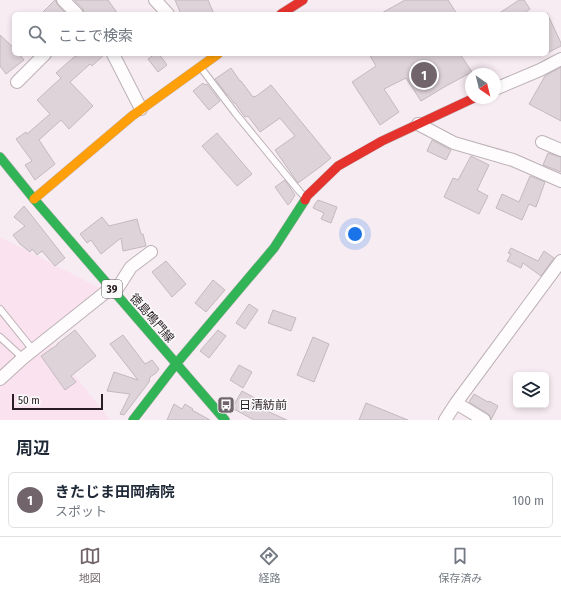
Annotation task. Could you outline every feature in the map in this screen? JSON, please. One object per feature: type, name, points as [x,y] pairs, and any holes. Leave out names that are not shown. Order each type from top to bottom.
[{"type":"street","points":[[63,0],[74,12]]},
{"type":"street","points":[[155,0],[166,12]]},
{"type":"street","points":[[284,12],[303,0]]},
{"type":"street","points":[[17,82],[44,56]]},
{"type":"street","points":[[114,56],[141,109]]},
{"type":"street","points":[[34,199],[132,116],[208,59]]},
{"type":"street","points":[[501,86],[540,70],[561,59]]},
{"type":"street","points":[[133,420],[176,364],[274,248],[306,198],[338,166],[382,140],[465,102]]},
{"type":"street","points":[[418,124],[454,143],[513,160],[561,182]]},
{"type":"street","points":[[542,142],[561,150]]},
{"type":"street","name":"徳島鳴門線","points":[[0,157],[34,199],[225,420]]},
{"type":"street","points":[[0,379],[33,350],[113,290],[128,262],[151,252]]},
{"type":"street","points":[[445,420],[561,261]]},
{"type":"street","points":[[456,403],[484,420]]},
{"type":"lane","points":[[208,59],[236,114],[306,198]]},
{"type":"lane","points":[[0,309],[33,350]]},
{"type":"lane","points":[[0,337],[23,358]]},
{"type":"shaded area","points":[[0,237],[102,289],[52,346],[110,420],[0,420]]},
{"type":"building","points":[[55,0],[64,12],[43,12]]},
{"type":"building","points":[[74,0],[108,0],[117,12],[84,12],[83,9]]},
{"type":"building","points":[[175,0],[208,0],[213,12],[180,12]]},
{"type":"building","points":[[405,0],[448,0],[456,12],[384,12]]},
{"type":"building","points":[[519,0],[524,0],[530,9],[526,12],[501,12]]},
{"type":"building","points":[[549,17],[561,43],[561,46],[549,52]]},
{"type":"building","points":[[0,35],[12,46],[12,56],[21,56],[24,60],[6,74],[0,66]]},
{"type":"building","points":[[103,56],[92,66],[90,64],[70,82],[93,106],[69,129],[61,120],[39,140],[55,164],[35,180],[25,165],[32,161],[16,139],[26,132],[27,134],[50,114],[37,100],[61,78],[56,73],[75,57]]},
{"type":"building","points":[[152,56],[160,56],[167,65],[158,72],[148,59]]},
{"type":"building","points":[[370,56],[461,56],[469,68],[465,68],[465,76],[421,101],[406,78],[384,89],[399,112],[380,125],[352,82],[376,66]]},
{"type":"building","points":[[561,67],[561,121],[529,104],[545,76]]},
{"type":"building","points":[[231,68],[253,97],[271,85],[331,158],[298,183],[275,150],[295,136],[280,118],[260,132],[248,116],[245,117],[215,79]]},
{"type":"building","points":[[203,83],[205,85],[207,84],[220,101],[209,110],[193,91]]},
{"type":"building","points":[[217,133],[252,174],[237,186],[202,146]]},
{"type":"building","points":[[432,140],[451,150],[446,160],[427,151]]},
{"type":"building","points":[[548,153],[561,157],[561,172],[543,165]]},
{"type":"building","points":[[471,156],[489,165],[477,190],[488,196],[479,214],[444,197],[453,178],[458,180]]},
{"type":"building","points":[[530,176],[545,182],[536,207],[529,204],[522,220],[496,208],[502,194],[519,202]]},
{"type":"building","points":[[285,180],[295,195],[288,205],[275,187]]},
{"type":"building","points":[[318,200],[337,207],[331,223],[321,219],[324,213],[313,208]]},
{"type":"building","points":[[24,206],[65,258],[55,266],[42,251],[37,255],[32,249],[30,252],[20,244],[13,235],[25,226],[14,217]]},
{"type":"building","points":[[102,217],[109,226],[137,219],[146,246],[123,251],[121,238],[101,254],[91,240],[87,243],[80,234]]},
{"type":"building","points":[[511,248],[538,261],[544,251],[554,258],[541,276],[523,263],[521,268],[507,261],[511,254],[508,253]]},
{"type":"building","points":[[166,261],[186,284],[172,297],[152,272]]},
{"type":"building","points":[[213,280],[225,290],[206,312],[195,303]]},
{"type":"building","points":[[249,304],[258,310],[245,329],[236,323]]},
{"type":"building","points":[[273,310],[296,318],[291,331],[268,323]]},
{"type":"building","points":[[75,330],[96,356],[71,376],[76,382],[65,390],[41,356]]},
{"type":"building","points":[[218,330],[226,336],[209,358],[200,351]]},
{"type":"building","points":[[123,335],[145,364],[152,360],[159,369],[150,377],[149,382],[124,415],[120,414],[130,394],[107,391],[114,372],[138,380],[110,344]]},
{"type":"building","points":[[313,337],[329,344],[314,382],[297,375]]},
{"type":"building","points":[[239,365],[252,372],[243,388],[230,380]]},
{"type":"building","points":[[242,391],[255,398],[251,404],[287,420],[254,420],[232,408]]},
{"type":"building","points":[[474,394],[498,406],[491,420],[488,414],[469,402]]},
{"type":"building","points":[[366,403],[408,420],[359,420]]},
{"type":"building","points":[[174,404],[182,409],[185,404],[193,409],[192,410],[210,420],[167,420]]},
{"type":"traffic: fast","points":[[0,157],[34,199],[225,420]]},
{"type":"traffic: fast","points":[[133,420],[176,364],[274,248],[305,200]]},
{"type":"traffic: slow","points":[[34,199],[132,116],[215,56]]},
{"type":"traffic: jam","points":[[284,12],[303,0]]},
{"type":"traffic: jam","points":[[305,200],[307,196],[338,166],[382,141],[465,102]]},
{"type":"place","name":"きたじま田岡病院","points":[[424,75]]},
{"type":"place","name":"日清紡前","points":[[226,405]]}]
